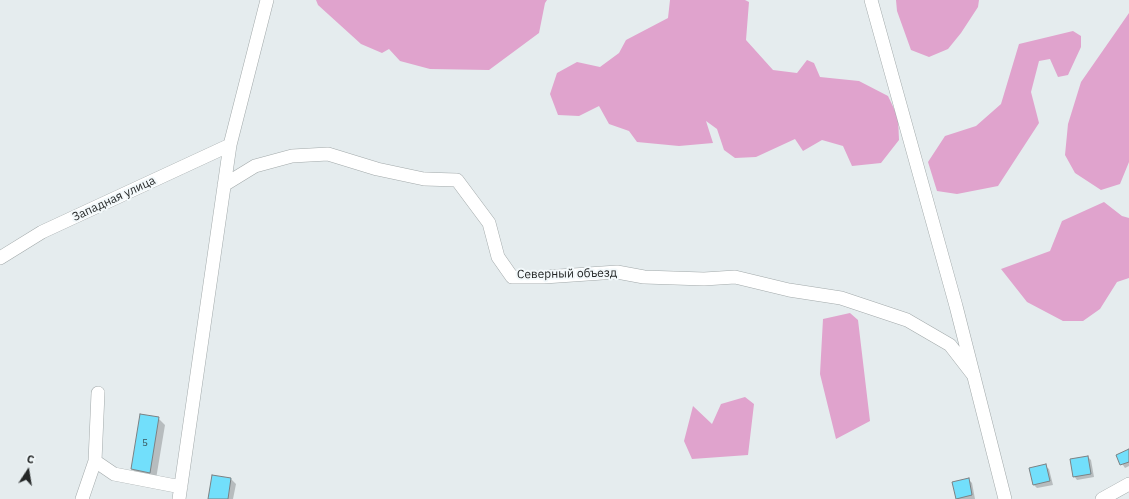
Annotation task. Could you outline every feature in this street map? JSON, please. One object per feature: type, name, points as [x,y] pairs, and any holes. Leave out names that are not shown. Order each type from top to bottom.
[{"type":"street","points":[[95,461],[114,474],[180,493],[230,145],[267,0]]},
{"type":"street","points":[[871,0],[974,376],[1005,499]]},
{"type":"street","name":"Западная улица","points":[[0,258],[42,232],[230,145]]},
{"type":"street","name":"Северный объезд","points":[[224,185],[255,166],[292,156],[328,154],[377,169],[424,179],[457,180],[489,224],[498,258],[512,277],[544,277],[617,272],[644,277],[704,279],[735,277],[789,290],[841,298],[906,320],[950,345],[974,376]]},
{"type":"street","points":[[82,499],[95,461],[98,392]]},
{"type":"street","points":[[1102,499],[1129,484]]},
{"type":"shaded area","points":[[316,0],[547,0],[545,3],[539,33],[489,70],[430,69],[400,61],[389,49],[382,53],[361,44],[318,5]]},
{"type":"shaded area","points":[[670,0],[745,0],[749,2],[746,40],[773,70],[797,73],[807,60],[814,63],[820,77],[859,81],[888,96],[898,117],[899,140],[881,163],[852,166],[843,146],[822,140],[803,151],[795,139],[756,157],[735,158],[724,150],[717,129],[706,121],[713,143],[679,146],[637,142],[629,131],[609,124],[599,106],[579,116],[558,115],[550,94],[557,73],[577,62],[600,67],[619,53],[626,40],[668,18]]},
{"type":"shaded area","points":[[896,0],[979,0],[978,7],[961,33],[948,49],[929,57],[911,50],[897,11]]},
{"type":"shaded area","points":[[1129,13],[1129,162],[1120,184],[1101,190],[1075,173],[1065,155],[1068,124],[1081,82]]},
{"type":"shaded area","points":[[1073,31],[1081,36],[1081,47],[1068,75],[1058,77],[1050,59],[1039,61],[1031,92],[1039,123],[998,186],[957,194],[937,191],[928,162],[945,136],[976,126],[1001,104],[1019,44]]},
{"type":"shaded area","points":[[1104,202],[1122,216],[1129,218],[1129,278],[1117,282],[1100,309],[1083,321],[1063,321],[1027,302],[1001,269],[1050,251],[1062,221]]},
{"type":"shaded area","points":[[850,313],[858,320],[870,421],[836,439],[820,374],[823,319]]},
{"type":"shaded area","points":[[745,397],[754,404],[748,455],[692,459],[684,441],[693,406],[712,424],[721,404]]},
{"type":"building","points":[[140,414],[159,417],[150,473],[131,469]]},
{"type":"building","points":[[1129,449],[1129,462],[1120,465],[1116,455]]},
{"type":"building","points":[[1088,456],[1091,474],[1073,477],[1070,459]]},
{"type":"building","points":[[1046,464],[1050,481],[1033,485],[1029,468]]},
{"type":"building","points":[[212,475],[231,478],[228,499],[208,499]]},
{"type":"building","points":[[969,478],[972,495],[956,499],[952,482]]}]
